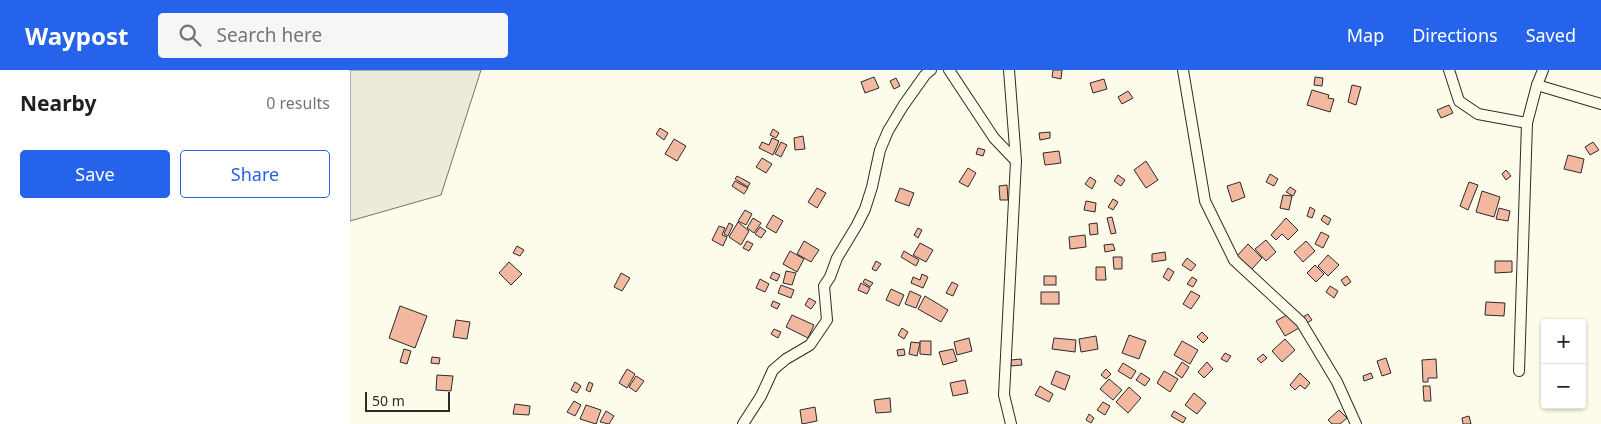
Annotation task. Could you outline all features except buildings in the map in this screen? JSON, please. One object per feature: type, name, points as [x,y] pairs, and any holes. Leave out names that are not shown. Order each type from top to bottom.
[{"type":"street","points":[[743,424],[761,396],[773,370],[786,359],[810,345],[827,320],[824,286],[830,277],[837,258],[857,226],[864,209],[872,187],[880,150],[888,131],[903,106],[925,75],[931,70]]},
{"type":"street","points":[[949,70],[994,138],[1016,161]]},
{"type":"street","points":[[1009,70],[1016,161],[1004,395],[1011,424]]},
{"type":"street","points":[[1183,70],[1205,201],[1209,210],[1234,260],[1301,322],[1337,382],[1356,424]]},
{"type":"street","points":[[1449,70],[1459,101],[1478,114],[1527,123]]},
{"type":"street","points":[[1519,371],[1527,123],[1543,70]]},
{"type":"street","points":[[1537,85],[1601,104]]},
{"type":"shaded area","points":[[350,70],[481,70],[441,195],[350,221]]}]
